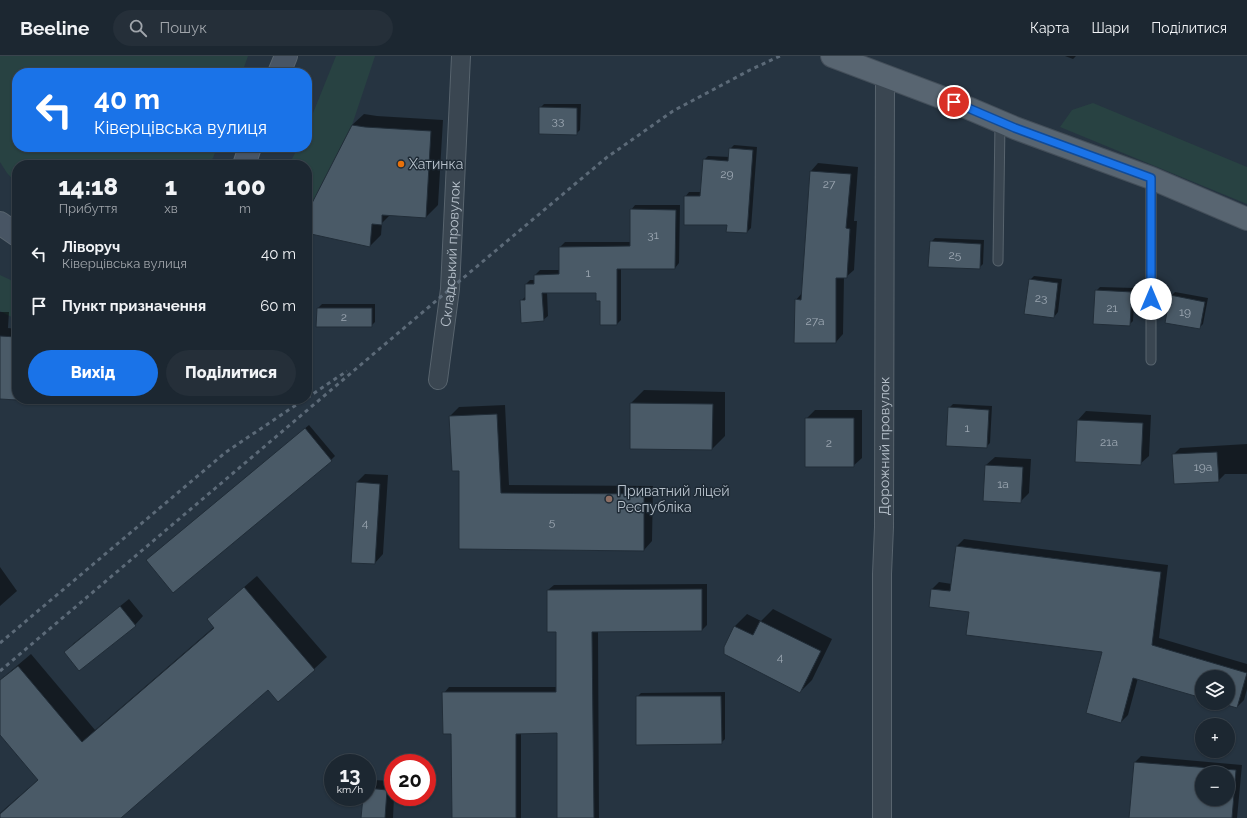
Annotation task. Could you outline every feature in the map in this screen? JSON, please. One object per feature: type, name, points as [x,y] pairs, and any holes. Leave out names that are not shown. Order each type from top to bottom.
[{"type":"main road","points":[[281,68],[286,56]]},
{"type":"main road","points":[[832,56],[1151,178],[1247,219]]},
{"type":"main road","points":[[0,223],[12,231]]},
{"type":"street","name":"Складський провулок","points":[[438,380],[450,289],[461,56]]},
{"type":"street","name":"Дорожний провулок","points":[[882,818],[884,75]]},
{"type":"lane","points":[[998,261],[1000,121]]},
{"type":"lane","points":[[1151,178],[1151,360]]},
{"type":"green space","points":[[0,56],[248,56],[244,68],[12,68],[12,152],[215,152],[212,160],[12,160],[12,178],[0,162]]},
{"type":"green space","points":[[336,56],[375,56],[352,125],[312,203],[312,160],[292,160],[296,152],[312,152],[312,116]]},
{"type":"green space","points":[[1093,103],[1247,167],[1247,204],[1060,127],[1072,110]]},
{"type":"green space","points":[[0,275],[12,281],[12,317],[0,311]]},
{"type":"building","points":[[539,107],[577,108],[577,135],[539,134]]},
{"type":"building","points":[[352,125],[431,131],[426,218],[382,215],[382,225],[372,224],[370,247],[312,234],[312,203]]},
{"type":"building","points":[[729,148],[753,150],[747,233],[726,232],[727,225],[684,225],[684,196],[700,196],[703,159],[728,161]]},
{"type":"building","points":[[810,171],[851,174],[846,228],[850,229],[847,278],[836,278],[836,343],[794,343],[795,299],[801,300]]},
{"type":"building","points":[[630,209],[676,210],[675,269],[617,269],[617,325],[600,325],[600,301],[596,301],[596,293],[542,293],[544,321],[521,323],[520,300],[525,300],[525,284],[534,284],[534,275],[559,274],[559,247],[630,246]]},
{"type":"building","points":[[930,241],[981,244],[980,269],[928,267]]},
{"type":"building","points":[[1029,279],[1058,283],[1054,318],[1024,314]]},
{"type":"building","points":[[1095,290],[1132,292],[1130,326],[1093,324]]},
{"type":"building","points":[[1170,295],[1205,302],[1200,329],[1165,323]]},
{"type":"building","points":[[317,308],[372,308],[372,327],[316,327]]},
{"type":"building","points":[[0,336],[12,337],[12,400],[0,399]]},
{"type":"building","points":[[630,403],[713,404],[712,450],[630,449]]},
{"type":"building","points":[[948,407],[989,410],[987,448],[946,446]]},
{"type":"building","points":[[497,414],[501,493],[644,494],[644,551],[459,549],[459,471],[452,471],[449,416]]},
{"type":"building","points":[[805,418],[854,418],[854,467],[805,467]]},
{"type":"building","points":[[1077,420],[1143,423],[1141,465],[1075,462]]},
{"type":"building","points":[[305,428],[332,461],[173,593],[146,560]]},
{"type":"building","points":[[1217,452],[1219,482],[1174,484],[1172,454]]},
{"type":"building","points":[[985,465],[1023,467],[1021,503],[983,501]]},
{"type":"building","points":[[356,482],[380,484],[375,564],[351,563]]},
{"type":"building","points":[[956,546],[1161,572],[1152,645],[1247,673],[1237,708],[1235,707],[1235,670],[1195,670],[1195,696],[1133,678],[1121,723],[1086,713],[1102,652],[966,635],[969,612],[929,607],[931,589],[950,591]]},
{"type":"building","points":[[244,587],[315,670],[278,702],[268,690],[121,818],[0,818],[0,814],[38,780],[0,735],[0,680],[18,666],[82,742],[214,628],[207,619]]},
{"type":"building","points":[[702,589],[702,631],[592,632],[594,818],[557,818],[557,733],[516,734],[516,818],[452,818],[451,734],[443,734],[442,692],[556,692],[556,632],[547,632],[547,590]]},
{"type":"building","points":[[120,606],[136,626],[79,671],[64,652]]},
{"type":"building","points":[[760,621],[821,651],[800,693],[724,654],[724,647],[734,626],[753,635]]},
{"type":"building","points":[[636,696],[721,696],[722,744],[636,745]]},
{"type":"building","points":[[1134,762],[1195,767],[1195,806],[1233,806],[1232,818],[1129,818]]},
{"type":"building","points":[[376,789],[384,790],[384,806],[386,806],[385,818],[361,818],[362,806],[376,806]]},
{"type":"railway","points":[[0,671],[606,158],[673,111],[750,70],[780,56]]},
{"type":"railway","points":[[312,395],[347,371]]},
{"type":"railway","points":[[0,643],[226,452],[298,404]]},
{"type":"place","name":"Хатинка","points":[[401,164]]},
{"type":"place","name":"Приватний ліцей Республіка","points":[[609,499]]},
{"type":"route","points":[[954,102],[1015,128],[1151,178],[1151,299]]}]
